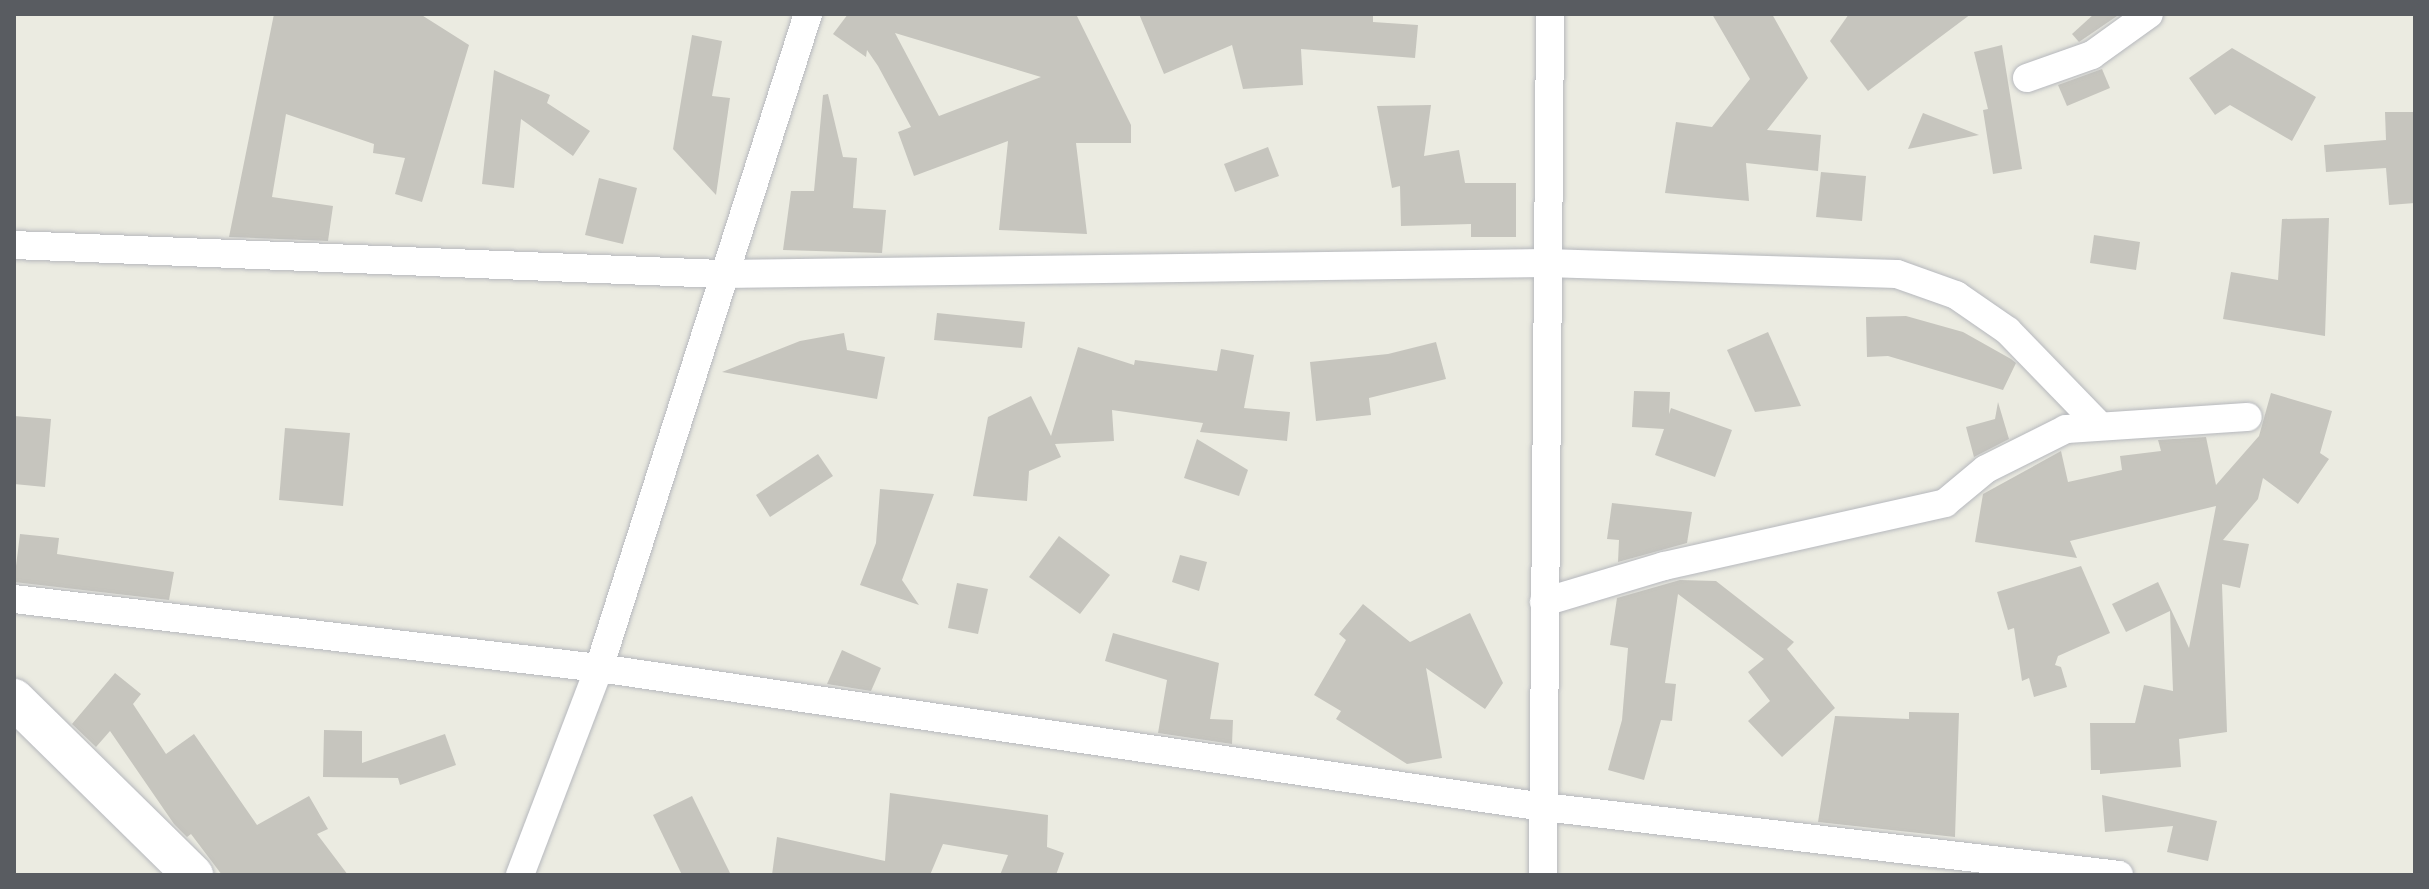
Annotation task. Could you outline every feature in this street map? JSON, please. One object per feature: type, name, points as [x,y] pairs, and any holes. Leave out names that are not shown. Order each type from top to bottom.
[{"type":"street","points":[[520,875],[599,668],[722,274],[808,14]]},
{"type":"street","points":[[1543,875],[1550,14]]},
{"type":"street","points":[[2027,78],[2092,55],[2149,14]]},
{"type":"street","points":[[14,245],[722,274],[1546,263],[1897,274],[1956,295],[2008,331],[2099,425]]},
{"type":"street","points":[[1544,602],[1664,566],[1945,503],[1986,469],[2066,429],[2248,417]]},
{"type":"street","points":[[14,599],[599,668],[1544,807],[2119,875]]},
{"type":"street","points":[[14,699],[193,875]]},
{"type":"street","points":[[1910,851],[1926,875]]},
{"type":"building","points":[[274,14],[420,14],[469,45],[422,202],[395,194],[405,158],[373,153],[374,144],[286,114],[272,197],[333,206],[328,241],[229,237]]},
{"type":"building","points":[[848,14],[1076,14],[1131,125],[1131,143],[1076,143],[1087,234],[999,230],[1008,141],[914,176],[898,132],[911,127],[878,66],[867,50],[866,57],[833,34]],"holes":[[[895,33],[1041,77],[939,116]]]},
{"type":"building","points":[[1139,14],[1373,14],[1373,22],[1418,25],[1415,58],[1301,49],[1303,85],[1243,89],[1232,45],[1164,74]]},
{"type":"building","points":[[1712,14],[1772,14],[1808,78],[1767,130],[1821,135],[1818,171],[1746,163],[1749,201],[1665,193],[1676,122],[1712,127],[1750,79]]},
{"type":"building","points":[[1849,14],[1971,14],[1868,91],[1830,41]]},
{"type":"building","points":[[2094,14],[2120,14],[2079,42],[2072,34]]},
{"type":"building","points":[[692,35],[722,41],[712,96],[730,98],[716,195],[673,149]]},
{"type":"building","points":[[2002,45],[2022,169],[1993,174],[1983,110],[1988,109],[1974,52]]},
{"type":"building","points":[[2232,48],[2316,97],[2292,141],[2230,105],[2215,115],[2189,78]]},
{"type":"building","points":[[2102,69],[2110,88],[2067,106],[2058,85]]},
{"type":"building","points":[[494,70],[550,95],[547,103],[590,131],[573,156],[521,119],[514,188],[482,184]]},
{"type":"building","points":[[828,94],[843,157],[857,158],[853,208],[886,210],[882,253],[783,250],[791,191],[814,191],[823,95]]},
{"type":"building","points":[[1431,105],[1424,156],[1459,150],[1465,183],[1516,183],[1516,237],[1471,237],[1471,224],[1401,226],[1400,186],[1392,188],[1377,106]]},
{"type":"building","points":[[2385,112],[2415,112],[2415,203],[2389,205],[2386,168],[2326,172],[2324,145],[2386,140]]},
{"type":"building","points":[[1923,113],[1979,135],[1908,149]]},
{"type":"building","points":[[1268,147],[1279,176],[1235,192],[1224,164]]},
{"type":"building","points":[[1821,172],[1866,176],[1862,221],[1816,217]]},
{"type":"building","points":[[599,178],[637,188],[623,244],[585,235]]},
{"type":"building","points":[[2329,218],[2325,336],[2223,319],[2231,272],[2278,280],[2282,219]]},
{"type":"building","points":[[2094,235],[2140,242],[2136,270],[2090,263]]},
{"type":"building","points":[[937,313],[1025,322],[1022,348],[934,340]]},
{"type":"building","points":[[1906,316],[1963,332],[2011,359],[2016,363],[2003,390],[1888,356],[1867,357],[1866,317]]},
{"type":"building","points":[[1768,332],[1801,406],[1755,412],[1727,350]]},
{"type":"building","points":[[844,333],[847,350],[885,357],[877,399],[722,372],[800,341]]},
{"type":"building","points":[[1436,342],[1446,379],[1369,398],[1371,415],[1316,421],[1310,362],[1388,354]]},
{"type":"building","points":[[1078,347],[1134,365],[1135,360],[1217,371],[1221,349],[1254,355],[1244,408],[1290,412],[1287,441],[1200,432],[1203,423],[1112,410],[1114,441],[1055,444],[1061,457],[1029,471],[1027,501],[973,496],[988,417],[1031,396],[1051,436]]},
{"type":"building","points":[[1634,391],[1670,392],[1669,414],[1671,408],[1732,430],[1715,477],[1655,455],[1664,429],[1632,427]]},
{"type":"building","points":[[2271,393],[2332,411],[2320,453],[2329,459],[2298,504],[2263,478],[2258,499],[2223,540],[2249,544],[2240,588],[2222,584],[2227,732],[2179,739],[2181,767],[2100,774],[2100,770],[2091,770],[2090,723],[2135,723],[2144,685],[2173,691],[2170,611],[2126,632],[2112,604],[2158,582],[2189,648],[2216,506],[2070,541],[2077,558],[1975,542],[1983,494],[2061,451],[2068,482],[2122,470],[2120,456],[2161,451],[2158,440],[2206,437],[2216,485],[2259,436]]},
{"type":"building","points":[[1998,402],[2009,439],[1974,457],[1966,427],[1995,419]]},
{"type":"building","points":[[14,416],[51,419],[45,487],[14,484]]},
{"type":"building","points":[[285,428],[350,433],[343,506],[279,500]]},
{"type":"building","points":[[1197,439],[1248,470],[1239,496],[1184,478]]},
{"type":"building","points":[[818,454],[833,476],[770,517],[756,495]]},
{"type":"building","points":[[880,489],[934,494],[902,580],[919,605],[860,585],[876,543]]},
{"type":"building","points":[[1612,503],[1692,512],[1687,543],[1618,562],[1619,540],[1607,539]]},
{"type":"building","points":[[20,534],[59,538],[57,554],[174,572],[169,600],[14,582]]},
{"type":"building","points":[[1059,536],[1110,575],[1080,614],[1029,577]]},
{"type":"building","points":[[1180,555],[1207,562],[1199,591],[1172,582]]},
{"type":"building","points":[[2081,566],[2110,633],[2058,656],[2055,665],[2061,667],[2067,687],[2034,697],[2029,678],[2022,681],[2014,628],[2008,630],[1997,592]]},
{"type":"building","points":[[1680,580],[1716,581],[1794,642],[1787,649],[1835,708],[1782,757],[1748,721],[1770,701],[1748,672],[1764,659],[1678,594],[1665,683],[1676,684],[1672,721],[1661,720],[1644,780],[1608,770],[1622,720],[1628,648],[1610,645],[1617,598]]},
{"type":"building","points":[[957,583],[988,589],[978,634],[948,628]]},
{"type":"building","points":[[1363,604],[1410,642],[1470,613],[1503,683],[1485,709],[1426,668],[1442,758],[1407,764],[1336,719],[1341,711],[1314,695],[1346,640],[1339,634]]},
{"type":"building","points":[[1113,633],[1219,663],[1210,719],[1233,720],[1232,744],[1158,733],[1167,680],[1105,661]]},
{"type":"building","points":[[842,650],[881,668],[871,691],[827,684]]},
{"type":"building","points":[[115,673],[141,694],[133,704],[166,754],[194,734],[257,825],[309,796],[328,829],[317,834],[348,875],[222,875],[191,834],[187,837],[174,824],[110,731],[96,747],[72,724]]},
{"type":"building","points":[[1909,712],[1959,713],[1955,837],[1818,822],[1835,716],[1909,719]]},
{"type":"building","points":[[324,730],[362,731],[362,763],[445,734],[456,765],[400,785],[398,778],[323,777]]},
{"type":"building","points":[[890,793],[1048,815],[1047,847],[1064,853],[1056,875],[1000,875],[1008,855],[943,844],[930,875],[772,875],[777,837],[885,861]]},
{"type":"building","points":[[2102,795],[2217,821],[2208,861],[2167,852],[2173,826],[2105,832]]},
{"type":"building","points":[[692,796],[731,875],[682,875],[653,815]]}]
